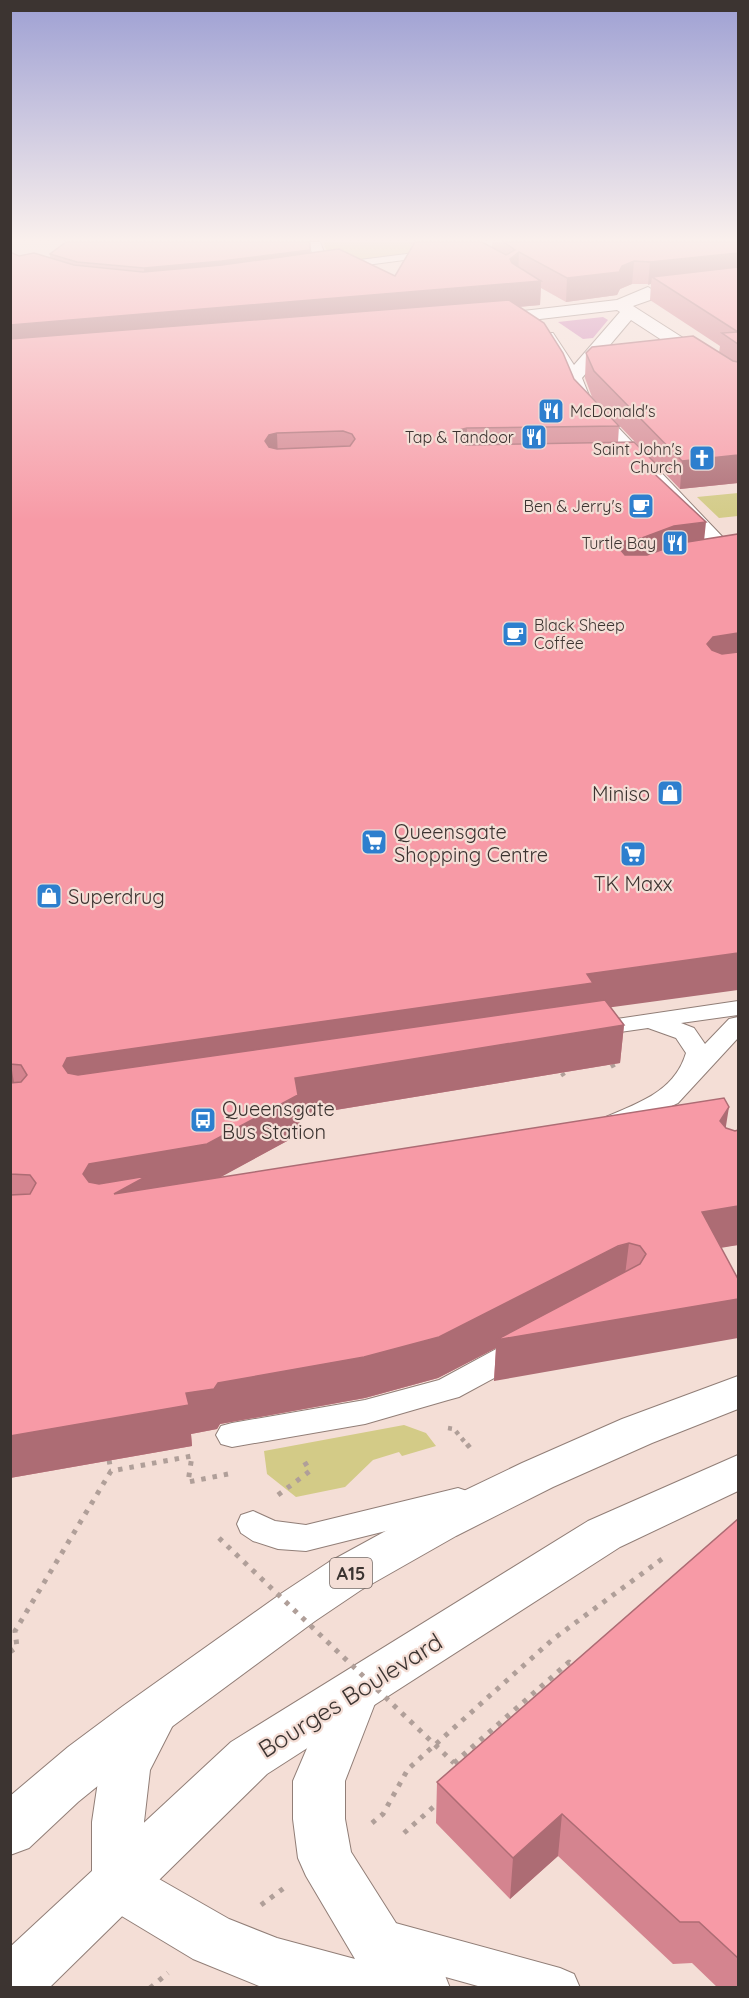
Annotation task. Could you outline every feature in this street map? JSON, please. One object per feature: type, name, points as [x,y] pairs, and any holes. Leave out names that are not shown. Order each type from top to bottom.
[{"type":"street","points":[[546,335],[573,377],[573,401],[733,556]]},
{"type":"street","points":[[573,377],[604,335]]},
{"type":"street","points":[[667,335],[738,381]]},
{"type":"street","points":[[614,462],[637,461]]},
{"type":"street","points":[[700,561],[733,556]]},
{"type":"street","name":"A15","points":[[10,1831],[36,1806],[158,1707],[343,1577],[504,1489],[688,1410],[738,1392]]},
{"type":"street","name":"Bourges Boulevard","points":[[10,1986],[119,1885],[249,1758],[604,1534],[738,1472]]},
{"type":"street","points":[[354,1693],[319,1781],[319,1819],[325,1858],[388,1961],[422,1988]]},
{"type":"street","points":[[158,1707],[125,1768],[118,1822],[119,1885],[212,1940],[277,1965],[359,1988]]},
{"type":"lane","points":[[565,1033],[738,1008]]},
{"type":"lane","points":[[651,1020],[685,1033],[698,1053],[693,1071]]},
{"type":"lane","points":[[585,1132],[604,1128],[669,1097],[738,1024]]},
{"type":"lane","points":[[232,1436],[365,1412],[448,1389],[542,1339]]},
{"type":"lane","points":[[253,1524],[261,1530],[282,1537],[306,1538],[504,1489]]},
{"type":"lane","points":[[371,1936],[560,1988]]},
{"type":"path","points":[[111,1471],[192,1456],[188,1482]]},
{"type":"path","points":[[10,1652],[17,1647],[15,1631],[111,1471],[109,1460]]},
{"type":"path","points":[[219,1538],[454,1763],[569,1662],[584,1674]]},
{"type":"path","points":[[150,1988],[383,1814],[408,1769],[552,1640],[673,1551]]},
{"type":"path","points":[[404,1833],[447,1796]]},
{"type":"shaded area","points":[[577,335],[595,335],[593,338],[583,339]]},
{"type":"shaded area","points":[[738,493],[738,516],[719,518],[697,497]]},
{"type":"shaded area","points":[[404,1425],[426,1433],[436,1446],[402,1456],[399,1452],[373,1460],[345,1487],[296,1497],[267,1474],[264,1451]]},
{"type":"building","name":"Queensgate Shopping Centre","points":[[58,335],[552,335],[563,353],[574,379],[619,426],[467,428],[459,430],[455,435],[458,442],[467,445],[634,442],[655,463],[645,465],[706,522],[674,526],[642,538],[625,541],[619,548],[625,555],[647,555],[681,543],[738,534],[738,633],[713,637],[707,644],[712,650],[722,654],[738,652],[738,953],[587,974],[593,983],[67,1058],[63,1066],[68,1073],[78,1075],[605,1000],[624,1025],[295,1078],[298,1095],[207,1144],[89,1164],[83,1174],[89,1182],[99,1184],[147,1176],[114,1194],[724,1098],[729,1107],[720,1121],[726,1128],[738,1130],[738,1206],[702,1212],[738,1279],[738,1299],[496,1340],[640,1264],[646,1254],[640,1246],[629,1243],[618,1246],[439,1337],[364,1357],[218,1383],[214,1389],[186,1393],[189,1405],[10,1436],[10,1195],[30,1194],[36,1183],[30,1175],[10,1174],[10,1083],[21,1082],[27,1075],[21,1065],[10,1064],[10,339]],"holes":[[[343,431],[352,434],[355,439],[350,446],[277,449],[269,447],[265,441],[269,435],[277,433]]]},
{"type":"building","points":[[725,335],[738,335],[738,344]]},
{"type":"building","points":[[693,336],[738,362],[738,455],[682,461],[594,371],[586,353],[592,347]]},
{"type":"building","points":[[738,1519],[738,1958],[699,1922],[680,1922],[562,1814],[513,1858],[437,1782]]},
{"type":"place","name":"McDonald's","points":[[551,411]]},
{"type":"place","name":"Tap & Tandoor","points":[[534,437]]},
{"type":"place","name":"Saint John's Church","points":[[702,458]]},
{"type":"place","name":"Ben & Jerry's","points":[[641,506]]},
{"type":"place","name":"Turtle Bay","points":[[675,543]]},
{"type":"place","name":"Black Sheep Coffee","points":[[515,634]]},
{"type":"place","name":"Miniso","points":[[670,793]]},
{"type":"place","name":"Queensgate Shopping Centre","points":[[374,842]]},
{"type":"place","name":"TK Maxx","points":[[633,854]]},
{"type":"place","name":"Superdrug","points":[[49,896]]},
{"type":"place","name":"Queensgate Bus Station","points":[[203,1120]]}]
